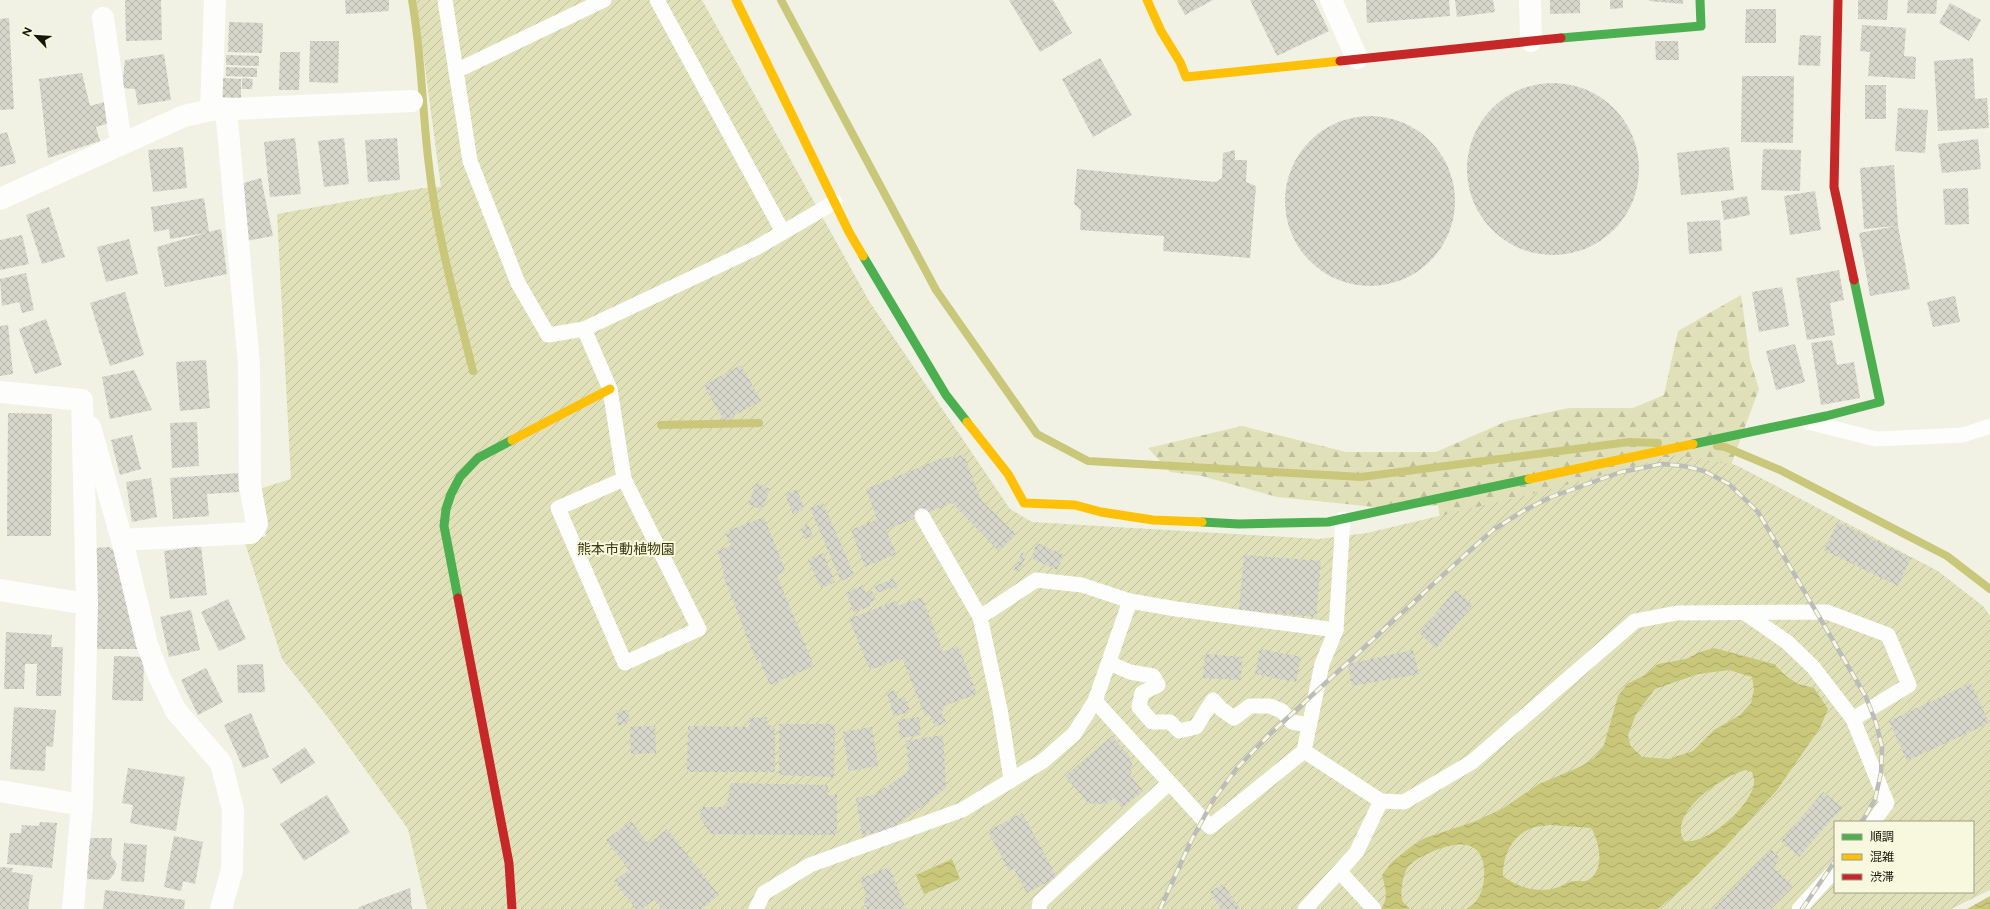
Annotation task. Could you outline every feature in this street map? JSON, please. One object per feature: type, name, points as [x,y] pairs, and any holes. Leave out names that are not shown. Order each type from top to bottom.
[{"type":"street","points":[[122,540],[251,533],[257,524],[250,485],[249,365],[218,110],[215,0]]},
{"type":"street","points":[[736,0],[849,232],[946,395],[1008,474],[1024,502],[1075,505],[1101,512],[1153,520],[1239,524],[1328,522],[1344,519],[1804,421],[1880,402],[1834,187],[1838,0]]},
{"type":"street","points":[[1147,0],[1161,31],[1180,62],[1186,77],[1357,58],[1701,26],[1700,0]]},
{"type":"street","points":[[1331,0],[1357,58]]},
{"type":"street","points":[[1530,0],[1531,41]]},
{"type":"street","points":[[103,18],[121,144]]},
{"type":"street","points":[[0,199],[184,116],[218,110],[412,101]]},
{"type":"street","points":[[512,909],[509,863],[444,526],[446,509],[460,477],[478,458],[610,389]]},
{"type":"street","points":[[0,392],[82,400]]},
{"type":"street","points":[[82,400],[122,540],[147,644],[158,676],[176,711],[221,763],[233,809],[232,870],[221,909]]},
{"type":"street","points":[[73,909],[82,805],[87,604],[82,400]]},
{"type":"street","points":[[0,590],[87,604]]},
{"type":"street","points":[[0,791],[82,805]]},
{"type":"lane","points":[[444,0],[470,161],[518,283],[548,335],[584,329],[756,248],[834,202]]},
{"type":"lane","points":[[456,71],[604,0]]},
{"type":"lane","points":[[657,0],[783,232]]},
{"type":"lane","points":[[584,329],[610,389],[624,479],[699,629],[625,663],[558,508],[624,479]]},
{"type":"lane","points":[[1804,421],[1876,439],[1963,435],[1990,426]]},
{"type":"lane","points":[[922,516],[980,617],[1000,709],[1011,779]]},
{"type":"lane","points":[[1095,701],[1210,827],[1304,751],[1322,664],[1336,630],[1344,519]]},
{"type":"lane","points":[[980,617],[1036,580],[1082,586],[1130,601],[1176,610],[1336,630]]},
{"type":"lane","points":[[756,909],[764,894],[810,865],[962,810],[1043,761],[1074,734],[1095,701],[1130,601]]},
{"type":"lane","points":[[1304,751],[1381,801],[1404,802],[1472,762],[1635,621],[1677,613],[1827,612],[1888,635],[1909,685],[1853,719]]},
{"type":"lane","points":[[1745,613],[1787,642],[1813,667],[1853,719],[1887,803],[1874,821]]},
{"type":"lane","points":[[1108,665],[1114,665],[1130,672],[1153,676],[1158,686],[1142,693],[1139,707],[1152,722],[1170,722],[1179,731],[1196,727],[1213,700],[1221,709],[1234,718],[1250,706],[1270,706],[1282,711],[1292,722],[1310,725]]},
{"type":"lane","points":[[1039,909],[1040,902],[1169,783]]},
{"type":"lane","points":[[1305,909],[1356,853],[1381,801]]},
{"type":"lane","points":[[1799,909],[1834,871]]},
{"type":"lane","points":[[1340,872],[1369,904]]},
{"type":"green space","name":"熊本市動植物園","points":[[416,0],[702,0],[869,301],[1010,509],[1032,522],[1319,539],[1367,533],[1536,493],[1676,455],[1736,465],[1938,571],[1983,606],[1990,616],[1990,890],[1951,909],[427,909],[408,829],[329,719],[282,659],[245,543],[266,536],[259,489],[291,479],[277,214],[423,188],[441,187]]},
{"type":"green space","points":[[1741,295],[1750,360],[1759,389],[1732,462],[1755,534],[1443,539],[1438,505],[1395,509],[1277,497],[1202,476],[1170,472],[1148,448],[1242,426],[1346,452],[1436,452],[1507,421],[1569,408],[1633,408],[1664,395],[1678,331]]},
{"type":"water","points":[[1714,648],[1774,664],[1786,676],[1798,684],[1814,688],[1828,709],[1820,728],[1777,790],[1727,845],[1690,882],[1658,909],[1466,909],[1476,901],[1481,893],[1484,879],[1484,866],[1477,850],[1471,846],[1454,845],[1444,847],[1423,856],[1408,867],[1403,878],[1401,896],[1403,901],[1410,909],[1380,909],[1386,897],[1382,875],[1392,862],[1413,845],[1425,838],[1476,821],[1502,809],[1539,784],[1582,766],[1595,757],[1604,745],[1618,696],[1627,684],[1643,676],[1658,664],[1686,659],[1700,652]],"holes":[[[1729,670],[1752,677],[1754,689],[1751,703],[1740,715],[1714,730],[1693,751],[1669,759],[1642,757],[1630,745],[1628,735],[1636,714],[1655,689],[1698,674]],[[1745,770],[1752,772],[1754,784],[1745,803],[1726,823],[1715,831],[1693,841],[1684,841],[1681,830],[1683,819],[1690,808],[1711,788]],[[1550,825],[1591,828],[1599,849],[1599,864],[1592,877],[1586,881],[1572,881],[1558,887],[1535,890],[1515,884],[1503,876],[1503,869],[1507,854],[1514,841],[1525,832],[1536,827]]]},
{"type":"water","points":[[952,859],[960,879],[924,894],[916,875]]},
{"type":"water","points":[[1990,896],[1990,909],[1967,909]]},
{"type":"building","points":[[125,0],[161,0],[162,40],[126,41]]},
{"type":"building","points":[[345,0],[389,0],[389,11],[346,14]]},
{"type":"building","points":[[1009,0],[1053,0],[1072,33],[1040,52]]},
{"type":"building","points":[[1177,0],[1213,0],[1185,15]]},
{"type":"building","points":[[1250,0],[1314,0],[1329,31],[1277,56]]},
{"type":"building","points":[[1366,0],[1449,0],[1450,16],[1367,23]]},
{"type":"building","points":[[1455,0],[1493,0],[1495,12],[1457,17]]},
{"type":"building","points":[[1550,0],[1580,0],[1580,13],[1550,14]]},
{"type":"building","points":[[1610,0],[1623,0],[1623,8],[1610,9]]},
{"type":"building","points":[[1683,0],[1683,4],[1649,1]]},
{"type":"building","points":[[1858,0],[1888,0],[1887,20],[1858,19]]},
{"type":"building","points":[[1908,0],[1937,0],[1936,14],[1907,13]]},
{"type":"building","points":[[1950,3],[1981,20],[1969,41],[1939,23]]},
{"type":"building","points":[[1746,9],[1776,9],[1776,43],[1745,43]]},
{"type":"building","points":[[9,18],[14,109],[0,110],[0,19]]},
{"type":"building","points":[[229,22],[263,23],[262,53],[228,52]]},
{"type":"building","points":[[1862,25],[1906,28],[1904,56],[1916,57],[1915,79],[1868,76],[1870,52],[1860,51]]},
{"type":"building","points":[[1800,35],[1821,36],[1820,66],[1798,65]]},
{"type":"building","points":[[310,41],[339,41],[338,83],[309,82]]},
{"type":"building","points":[[1655,41],[1678,41],[1679,60],[1656,60]]},
{"type":"building","points":[[280,52],[300,52],[299,90],[279,90]]},
{"type":"building","points":[[164,54],[171,100],[138,105],[135,89],[122,88],[125,60]]},
{"type":"building","points":[[226,55],[259,56],[259,66],[226,65]]},
{"type":"building","points":[[1100,58],[1132,115],[1093,137],[1062,79]]},
{"type":"building","points":[[1973,58],[1975,99],[1987,98],[1989,128],[1938,131],[1934,61]]},
{"type":"building","points":[[226,67],[257,68],[257,77],[226,76]]},
{"type":"building","points":[[82,73],[90,106],[108,101],[113,122],[96,127],[100,141],[48,158],[39,79]]},
{"type":"building","points":[[1742,76],[1794,76],[1793,143],[1741,142]]},
{"type":"building","points":[[223,78],[241,79],[241,98],[222,97]]},
{"type":"building","points":[[242,78],[253,79],[252,89],[242,89]]},
{"type":"building","points":[[1545,83],[1561,83],[1578,86],[1594,93],[1608,102],[1620,114],[1629,128],[1636,144],[1639,169],[1638,186],[1633,202],[1620,224],[1608,236],[1594,245],[1578,252],[1561,255],[1545,255],[1528,252],[1512,245],[1498,236],[1486,224],[1477,210],[1470,194],[1467,177],[1467,161],[1470,144],[1477,128],[1486,114],[1498,102],[1512,93],[1528,86]]},
{"type":"building","points":[[1865,85],[1886,85],[1886,119],[1865,119]]},
{"type":"building","points":[[1898,108],[1928,110],[1925,153],[1895,151]]},
{"type":"building","points":[[1362,116],[1378,116],[1403,122],[1424,135],[1436,147],[1449,168],[1455,193],[1455,209],[1449,234],[1436,255],[1424,267],[1403,280],[1378,286],[1362,286],[1337,280],[1316,267],[1304,255],[1291,234],[1285,209],[1285,193],[1291,168],[1304,147],[1316,135],[1337,122]]},
{"type":"building","points":[[7,132],[16,163],[0,167],[0,134]]},
{"type":"building","points":[[295,138],[301,194],[270,197],[264,142]]},
{"type":"building","points":[[344,138],[349,184],[324,187],[318,141]]},
{"type":"building","points":[[397,138],[400,180],[368,182],[365,140]]},
{"type":"building","points":[[1978,139],[1981,169],[1942,173],[1938,144]]},
{"type":"building","points":[[183,147],[187,188],[153,192],[148,150]]},
{"type":"building","points":[[1729,147],[1734,190],[1681,195],[1677,153]]},
{"type":"building","points":[[1763,149],[1801,150],[1800,191],[1761,190]]},
{"type":"building","points":[[1235,150],[1235,160],[1247,160],[1246,182],[1256,186],[1250,258],[1163,251],[1164,236],[1080,230],[1081,210],[1074,204],[1077,169],[1216,182],[1222,178],[1223,153]]},
{"type":"building","points":[[1894,165],[1898,226],[1910,289],[1870,296],[1859,233],[1896,226],[1864,229],[1860,168]]},
{"type":"building","points":[[261,178],[273,236],[246,241],[240,184]]},
{"type":"building","points":[[1968,188],[1969,224],[1945,225],[1943,189]]},
{"type":"building","points":[[1815,191],[1821,230],[1790,235],[1784,196]]},
{"type":"building","points":[[1747,196],[1750,215],[1724,220],[1721,201]]},
{"type":"building","points":[[204,198],[209,232],[221,229],[227,274],[165,287],[157,247],[205,233],[170,239],[169,229],[154,232],[151,207]]},
{"type":"building","points":[[49,207],[65,257],[42,264],[26,215]]},
{"type":"building","points":[[1720,220],[1722,251],[1689,254],[1687,222]]},
{"type":"building","points":[[22,235],[29,264],[0,270],[0,240]]},
{"type":"building","points":[[129,239],[138,274],[106,282],[97,247]]},
{"type":"building","points":[[1839,270],[1844,300],[1830,303],[1835,335],[1807,340],[1796,278]]},
{"type":"building","points":[[26,273],[34,310],[22,313],[19,302],[2,306],[0,279]]},
{"type":"building","points":[[1782,287],[1789,326],[1759,332],[1752,292]]},
{"type":"building","points":[[125,292],[144,355],[110,366],[90,303]]},
{"type":"building","points":[[1955,296],[1960,322],[1933,327],[1927,302]]},
{"type":"building","points":[[46,319],[62,365],[35,374],[19,329]]},
{"type":"building","points":[[8,325],[13,374],[0,376],[0,326]]},
{"type":"building","points":[[1832,340],[1837,365],[1854,362],[1860,398],[1821,405],[1811,343]]},
{"type":"building","points":[[1795,344],[1805,382],[1776,390],[1766,351]]},
{"type":"building","points":[[206,360],[210,408],[180,411],[176,362]]},
{"type":"building","points":[[741,365],[761,401],[724,421],[704,385]]},
{"type":"building","points":[[134,370],[152,410],[110,419],[102,377]]},
{"type":"building","points":[[8,413],[52,414],[51,536],[7,536]]},
{"type":"building","points":[[197,422],[199,466],[172,468],[170,423]]},
{"type":"building","points":[[132,435],[141,469],[120,475],[111,440]]},
{"type":"building","points":[[964,455],[981,500],[1016,534],[999,551],[952,503],[886,530],[896,554],[865,567],[851,530],[877,519],[866,489],[940,459]]},
{"type":"building","points":[[238,473],[239,492],[207,494],[209,516],[173,519],[170,478]]},
{"type":"building","points":[[151,478],[157,517],[132,522],[126,482]]},
{"type":"building","points":[[757,483],[770,489],[762,510],[748,504],[754,490],[752,487]]},
{"type":"building","points":[[797,489],[803,506],[802,510],[793,514],[785,494]]},
{"type":"building","points":[[823,503],[854,575],[841,581],[810,508]]},
{"type":"building","points":[[764,517],[785,570],[777,576],[814,666],[770,685],[760,661],[756,660],[723,575],[724,570],[717,551],[731,546],[725,532]]},
{"type":"building","points":[[1838,522],[1911,558],[1898,586],[1824,550]]},
{"type":"building","points":[[808,524],[813,536],[805,539],[801,529],[803,526]]},
{"type":"building","points":[[1037,543],[1064,555],[1057,570],[1031,558]]},
{"type":"building","points":[[201,546],[207,595],[170,599],[164,551]]},
{"type":"building","points":[[109,547],[120,554],[144,649],[97,649],[95,548]]},
{"type":"building","points":[[1022,552],[1027,555],[1018,572],[1014,570]]},
{"type":"building","points":[[823,553],[835,582],[821,588],[808,560]]},
{"type":"building","points":[[1244,555],[1321,561],[1316,617],[1239,610]]},
{"type":"building","points":[[893,579],[898,587],[895,589],[893,587],[877,593],[875,586]]},
{"type":"building","points":[[863,585],[866,594],[872,591],[876,600],[870,602],[870,606],[854,613],[846,593]]},
{"type":"building","points":[[1455,590],[1473,605],[1436,648],[1419,633]]},
{"type":"building","points":[[922,597],[943,652],[958,646],[977,694],[944,706],[942,713],[946,722],[935,727],[930,715],[925,716],[903,660],[899,659],[870,670],[849,619],[895,601],[898,606]]},
{"type":"building","points":[[228,599],[246,639],[219,651],[201,612]]},
{"type":"building","points":[[191,610],[200,650],[169,657],[160,617]]},
{"type":"building","points":[[6,632],[52,635],[51,647],[63,647],[61,696],[36,696],[37,664],[25,664],[24,689],[4,689]]},
{"type":"building","points":[[1260,649],[1301,657],[1296,682],[1255,674]]},
{"type":"building","points":[[1413,650],[1419,674],[1352,686],[1348,664]]},
{"type":"building","points":[[1205,654],[1242,657],[1241,680],[1203,678]]},
{"type":"building","points":[[114,656],[144,657],[143,701],[112,700]]},
{"type":"building","points":[[263,664],[265,692],[238,693],[237,665]]},
{"type":"building","points":[[206,668],[223,702],[198,715],[181,680]]},
{"type":"building","points":[[1971,683],[1989,723],[1907,761],[1889,721]]},
{"type":"building","points":[[895,690],[898,699],[905,697],[910,711],[894,717],[887,693]]},
{"type":"building","points":[[14,707],[56,710],[53,747],[46,746],[45,771],[10,769]]},
{"type":"building","points":[[628,710],[629,722],[618,726],[617,711]]},
{"type":"building","points":[[251,713],[269,757],[243,768],[224,725]]},
{"type":"building","points":[[767,717],[767,724],[775,728],[775,772],[687,772],[688,726],[749,727],[750,718]]},
{"type":"building","points":[[919,717],[921,735],[900,738],[898,720]]},
{"type":"building","points":[[779,724],[831,724],[835,726],[834,777],[779,775]]},
{"type":"building","points":[[655,726],[656,753],[631,754],[630,727]]},
{"type":"building","points":[[872,727],[878,766],[849,771],[843,732]]},
{"type":"building","points":[[943,735],[946,788],[889,831],[862,835],[856,798],[874,795],[907,773],[909,767],[906,741]]},
{"type":"building","points":[[1112,736],[1132,760],[1131,776],[1143,791],[1122,808],[1114,798],[1107,804],[1088,803],[1065,776]]},
{"type":"building","points":[[305,747],[315,763],[281,784],[272,769]]},
{"type":"building","points":[[128,768],[185,777],[176,831],[130,823],[133,805],[122,803]]},
{"type":"building","points":[[731,783],[828,785],[828,795],[837,795],[837,835],[711,834],[700,818],[701,807],[726,807]]},
{"type":"building","points":[[1823,792],[1842,807],[1799,857],[1781,841]]},
{"type":"building","points":[[327,795],[350,832],[304,861],[280,824]]},
{"type":"building","points":[[1022,813],[1057,877],[1027,893],[1014,869],[1009,871],[988,831]]},
{"type":"building","points":[[631,821],[648,844],[667,829],[719,895],[701,909],[661,909],[654,900],[642,909],[636,909],[614,881],[629,870],[606,840]]},
{"type":"building","points":[[40,822],[57,823],[52,868],[7,864],[10,833],[21,833],[22,825],[39,826]]},
{"type":"building","points":[[174,836],[203,842],[195,884],[183,881],[181,891],[164,887]]},
{"type":"building","points":[[88,838],[112,838],[111,856],[117,864],[114,874],[109,880],[87,879]]},
{"type":"building","points":[[124,843],[147,845],[144,882],[121,881]]},
{"type":"building","points":[[1771,849],[1779,857],[1774,868],[1793,886],[1770,909],[1713,909]]},
{"type":"building","points":[[0,867],[13,868],[12,872],[33,875],[28,909],[0,909]]},
{"type":"building","points":[[889,867],[906,909],[867,909],[863,900],[867,896],[860,879]]},
{"type":"building","points":[[1223,884],[1240,909],[1221,909],[1210,892]]},
{"type":"building","points":[[410,888],[412,909],[358,909],[359,907]]},
{"type":"building","points":[[105,890],[185,900],[184,909],[103,909]]},
{"type":"waterway","points":[[412,0],[418,41],[432,192],[448,269],[473,371]]},
{"type":"waterway","points":[[781,0],[936,290],[1037,434],[1088,461],[1361,477],[1629,442],[1658,443]]},
{"type":"waterway","points":[[661,425],[759,423]]},
{"type":"waterway","points":[[1717,446],[1725,447],[1780,470],[1947,556],[1990,589]]},
{"type":"railway","points":[[1160,909],[1192,839],[1214,799],[1237,768],[1271,733],[1493,530],[1523,511],[1551,497],[1621,472],[1662,464],[1684,466],[1704,471],[1729,484],[1758,512],[1866,697],[1876,723],[1882,747],[1881,773],[1875,799],[1863,821]]},
{"type":"railway","points":[[1802,909],[1834,862]]},
{"type":"traffic: fast","points":[[1561,38],[1701,26],[1700,0]]},
{"type":"traffic: fast","points":[[863,256],[946,395],[967,422]]},
{"type":"traffic: fast","points":[[1693,444],[1826,416],[1880,402],[1854,280]]},
{"type":"traffic: fast","points":[[458,598],[444,526],[446,509],[451,494],[460,477],[478,458],[512,440]]},
{"type":"traffic: fast","points":[[1202,522],[1239,524],[1328,522],[1529,479]]},
{"type":"traffic: slow","points":[[736,0],[849,232],[863,256]]},
{"type":"traffic: slow","points":[[1147,0],[1161,31],[1180,62],[1186,77],[1340,61]]},
{"type":"traffic: slow","points":[[512,440],[610,389]]},
{"type":"traffic: slow","points":[[967,422],[1008,474],[1024,503],[1075,505],[1101,512],[1153,520],[1202,522]]},
{"type":"traffic: slow","points":[[1529,479],[1693,444]]},
{"type":"traffic: jam","points":[[1838,0],[1834,187],[1854,280]]},
{"type":"traffic: jam","points":[[1340,61],[1561,38]]},
{"type":"traffic: jam","points":[[458,598],[509,863],[512,909]]}]
